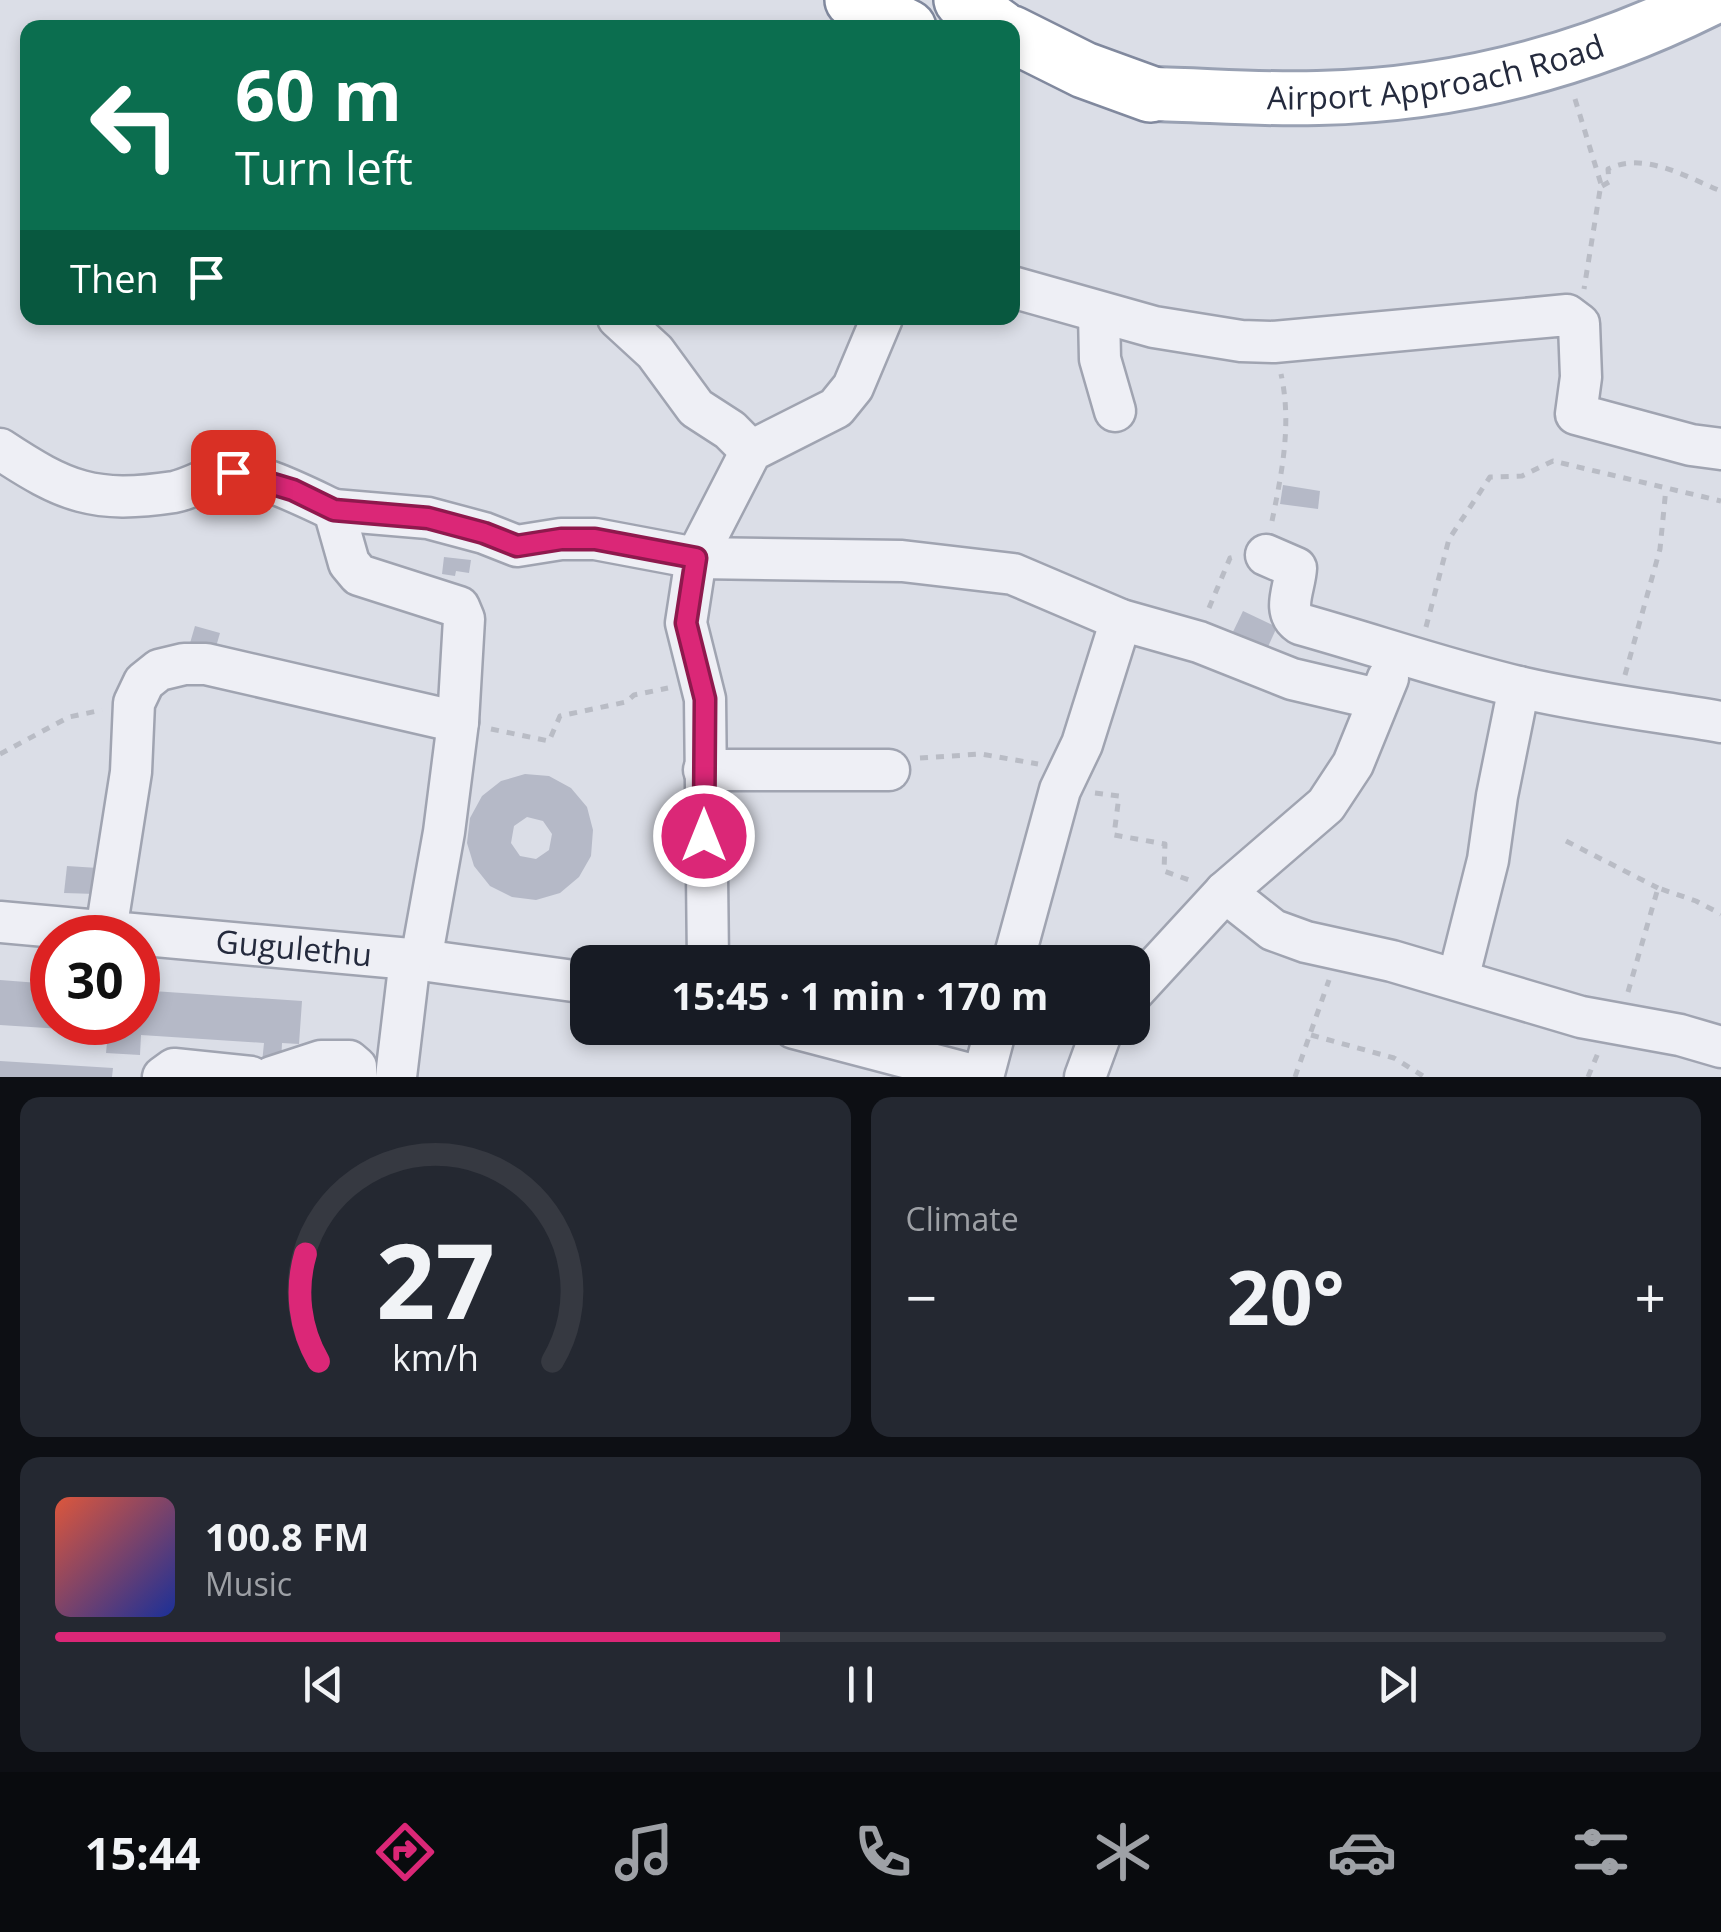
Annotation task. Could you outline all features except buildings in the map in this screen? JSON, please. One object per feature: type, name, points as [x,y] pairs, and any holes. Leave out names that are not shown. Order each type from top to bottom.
[{"type":"highway","points":[[853,0],[892,20]]},
{"type":"highway","points":[[962,0],[989,20]]},
{"type":"highway","points":[[1020,38],[1084,70],[1150,94]]},
{"type":"highway","points":[[1020,72],[1084,90],[1150,94]]},
{"type":"main road","name":"Airport Approach Road","points":[[1150,94],[1315,98],[1454,85],[1561,60],[1634,34],[1708,0]]},
{"type":"street","points":[[1020,290],[1171,330],[1241,341],[1274,342],[1568,314],[1578,321],[1581,377],[1576,414],[1691,446],[1721,449]]},
{"type":"street","points":[[1099,313],[1100,360],[1115,410]]},
{"type":"street","points":[[626,325],[655,352],[696,408],[730,430],[751,451]]},
{"type":"street","points":[[708,945],[705,699],[686,623],[696,558],[751,451],[836,408],[853,388],[879,325]]},
{"type":"street","points":[[0,449],[48,481],[91,495],[177,491],[233,472],[293,490],[334,510],[428,518],[517,546],[561,539],[595,539],[696,558],[902,561],[1014,574],[1122,620],[1200,642],[1292,679],[1377,699]]},
{"type":"street","points":[[334,510],[349,563],[359,575],[458,607],[464,619],[458,722],[444,832],[396,1077]]},
{"type":"street","points":[[1266,555],[1296,568],[1289,610],[1296,622],[1519,687],[1721,722]]},
{"type":"street","points":[[1019,945],[1064,780],[1082,744],[1122,620]]},
{"type":"street","points":[[1150,973],[1225,892],[1326,805],[1353,764],[1377,699],[1408,657]]},
{"type":"street","points":[[108,915],[130,772],[134,703],[144,682],[159,670],[206,664],[458,722]]},
{"type":"street","points":[[1458,979],[1488,860],[1519,687]]},
{"type":"street","points":[[704,770],[890,770]]},
{"type":"street","points":[[1225,892],[1273,930],[1458,979],[1581,1017],[1721,1046]]},
{"type":"street","name":"Gugulethu","points":[[0,922],[30,925]]},
{"type":"street","name":"Gugulethu","points":[[160,936],[416,960],[570,980]]},
{"type":"street","points":[[858,1045],[966,1074],[985,1045]]},
{"type":"street","points":[[1085,1077],[1097,1045]]},
{"type":"street","points":[[272,1077],[326,1060],[349,1061],[356,1067],[356,1077]]},
{"type":"street","points":[[162,1077],[174,1069],[251,1077]]},
{"type":"path","points":[[1575,99],[1600,187],[1578,321]]},
{"type":"path","points":[[1600,187],[1610,182],[1608,169],[1624,161],[1641,161],[1721,191]]},
{"type":"path","points":[[1200,642],[1214,591],[1230,558],[1266,555],[1286,437],[1287,400],[1274,342]]},
{"type":"path","points":[[1408,657],[1450,539],[1490,477],[1522,476],[1553,461],[1721,502]]},
{"type":"path","points":[[1617,705],[1660,549],[1666,488]]},
{"type":"path","points":[[458,722],[549,740],[560,716],[700,682]]},
{"type":"path","points":[[0,754],[69,717],[134,703]]},
{"type":"path","points":[[890,770],[924,756],[981,754],[1119,796],[1114,835],[1164,844],[1164,871],[1225,892]]},
{"type":"path","points":[[1566,842],[1721,914]]},
{"type":"path","points":[[1619,1024],[1658,888]]},
{"type":"path","points":[[1295,1077],[1341,950]]},
{"type":"path","points":[[1312,1035],[1394,1058],[1423,1076]]},
{"type":"route","points":[[233,472],[293,490],[334,510],[428,518],[517,546],[561,539],[595,539],[696,558],[686,623],[705,699],[704,836]]}]
